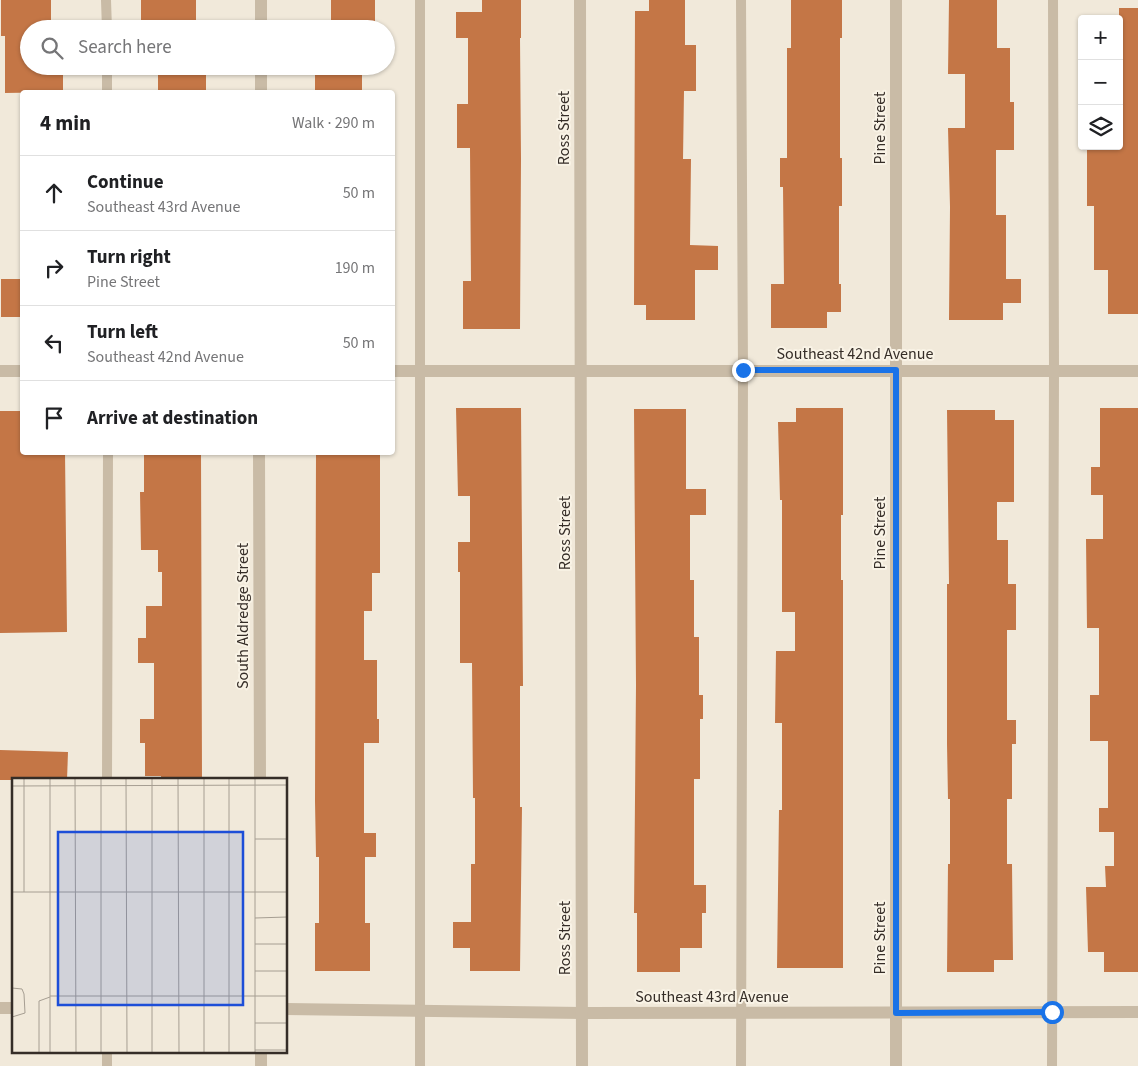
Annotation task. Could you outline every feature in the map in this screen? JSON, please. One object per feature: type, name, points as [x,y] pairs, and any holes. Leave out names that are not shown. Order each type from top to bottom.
[{"type":"street","points":[[261,0],[261,20]]},
{"type":"street","name":"Ross Street","points":[[580,0],[582,1066]]},
{"type":"street","name":"Pine Street","points":[[896,0],[896,1066]]},
{"type":"street","points":[[260,90],[261,75]]},
{"type":"street","name":"Southeast 42nd Avenue","points":[[395,371],[1138,370]]},
{"type":"street","points":[[0,371],[20,371]]},
{"type":"street","name":"South Aldredge Street","points":[[259,455],[260,778]]},
{"type":"street","name":"Southeast 43rd Avenue","points":[[288,1009],[420,1012],[1138,1012]]},
{"type":"lane","points":[[106,0],[106,20]]},
{"type":"lane","points":[[420,0],[420,1066]]},
{"type":"lane","points":[[741,0],[743,370],[741,1066]]},
{"type":"lane","points":[[1052,1066],[1053,0]]},
{"type":"lane","points":[[107,75],[107,90]]},
{"type":"lane","points":[[107,778],[108,455]]},
{"type":"building","points":[[1,0],[51,0],[51,20],[20,20],[20,75],[63,75],[63,90],[20,90],[20,93],[5,93],[5,36],[1,36]]},
{"type":"building","points":[[141,0],[196,0],[196,20],[141,20]]},
{"type":"building","points":[[331,0],[375,0],[375,20],[331,20]]},
{"type":"building","points":[[482,0],[521,0],[520,329],[463,329],[463,281],[471,281],[470,148],[457,148],[457,104],[468,104],[468,38],[456,38],[456,12],[482,12]]},
{"type":"building","points":[[649,0],[685,0],[685,45],[696,45],[696,91],[684,91],[683,159],[691,159],[690,245],[718,246],[718,270],[695,270],[695,320],[646,320],[646,305],[634,305],[635,11],[649,11]]},
{"type":"building","points":[[791,0],[842,0],[842,38],[840,38],[840,158],[842,158],[842,206],[839,206],[841,312],[827,312],[827,328],[771,328],[771,284],[784,284],[783,187],[780,187],[780,158],[787,158],[787,48],[791,48]]},
{"type":"building","points":[[949,0],[997,0],[997,48],[1010,48],[1010,102],[1014,102],[1014,150],[996,150],[996,215],[1006,215],[1006,279],[1021,279],[1021,303],[1003,303],[1003,320],[949,320],[950,207],[948,128],[965,128],[965,74],[948,74]]},
{"type":"building","points":[[1119,8],[1138,8],[1138,314],[1108,314],[1108,270],[1094,270],[1094,206],[1087,206],[1087,150],[1123,150],[1123,15],[1119,15]]},
{"type":"building","points":[[158,75],[206,75],[206,90],[158,90]]},
{"type":"building","points":[[315,75],[362,75],[362,90],[315,90]]},
{"type":"building","points":[[1,279],[20,279],[20,317],[1,317]]},
{"type":"building","points":[[456,408],[521,408],[523,686],[520,686],[520,807],[522,807],[520,971],[470,971],[470,948],[453,948],[453,922],[471,922],[471,864],[475,864],[472,663],[460,663],[460,572],[458,572],[458,542],[470,542],[470,496],[458,496]]},
{"type":"building","points":[[796,408],[843,408],[841,580],[843,580],[843,968],[777,968],[779,810],[782,810],[782,723],[775,723],[776,651],[795,651],[795,612],[782,612],[782,500],[780,500],[778,422],[796,422]]},
{"type":"building","points":[[1100,408],[1138,408],[1138,972],[1104,972],[1104,952],[1088,952],[1086,887],[1106,887],[1105,866],[1114,866],[1114,832],[1099,832],[1099,808],[1108,808],[1108,741],[1090,741],[1090,695],[1099,695],[1099,628],[1087,628],[1086,539],[1103,539],[1103,495],[1091,495],[1091,467],[1100,467]]},
{"type":"building","points":[[634,409],[686,409],[686,489],[706,489],[706,515],[690,515],[690,580],[694,580],[694,637],[699,637],[699,695],[703,695],[703,719],[700,719],[700,779],[694,779],[694,885],[706,885],[706,913],[702,913],[702,948],[680,948],[680,972],[637,972],[637,913],[634,913],[636,685]]},
{"type":"building","points":[[947,410],[995,410],[995,420],[1014,420],[1014,502],[997,502],[997,540],[1008,540],[1008,584],[1016,584],[1016,630],[1007,630],[1007,720],[1016,720],[1016,744],[1012,744],[1012,799],[1007,799],[1007,864],[1012,864],[1013,960],[994,960],[994,972],[947,972],[950,799],[948,799],[947,744],[947,584],[949,584]]},
{"type":"building","points":[[0,411],[20,411],[20,455],[65,455],[67,632],[0,633]]},
{"type":"building","points":[[144,455],[201,455],[202,778],[145,776],[145,743],[140,743],[140,719],[154,719],[154,663],[138,663],[138,638],[146,638],[146,606],[162,606],[162,572],[158,572],[158,550],[141,550],[140,492],[144,492]]},
{"type":"building","points":[[316,455],[380,455],[380,573],[372,573],[372,611],[364,611],[364,660],[377,660],[377,719],[379,719],[379,743],[364,743],[364,833],[376,833],[376,857],[365,857],[365,923],[370,923],[370,971],[315,971],[315,923],[319,923],[319,857],[316,857]]},
{"type":"building","points":[[0,750],[68,752],[67,778],[12,778],[12,780],[0,780]]},
{"type":"route","points":[[743,370],[896,370],[896,1013],[1052,1012]]}]
